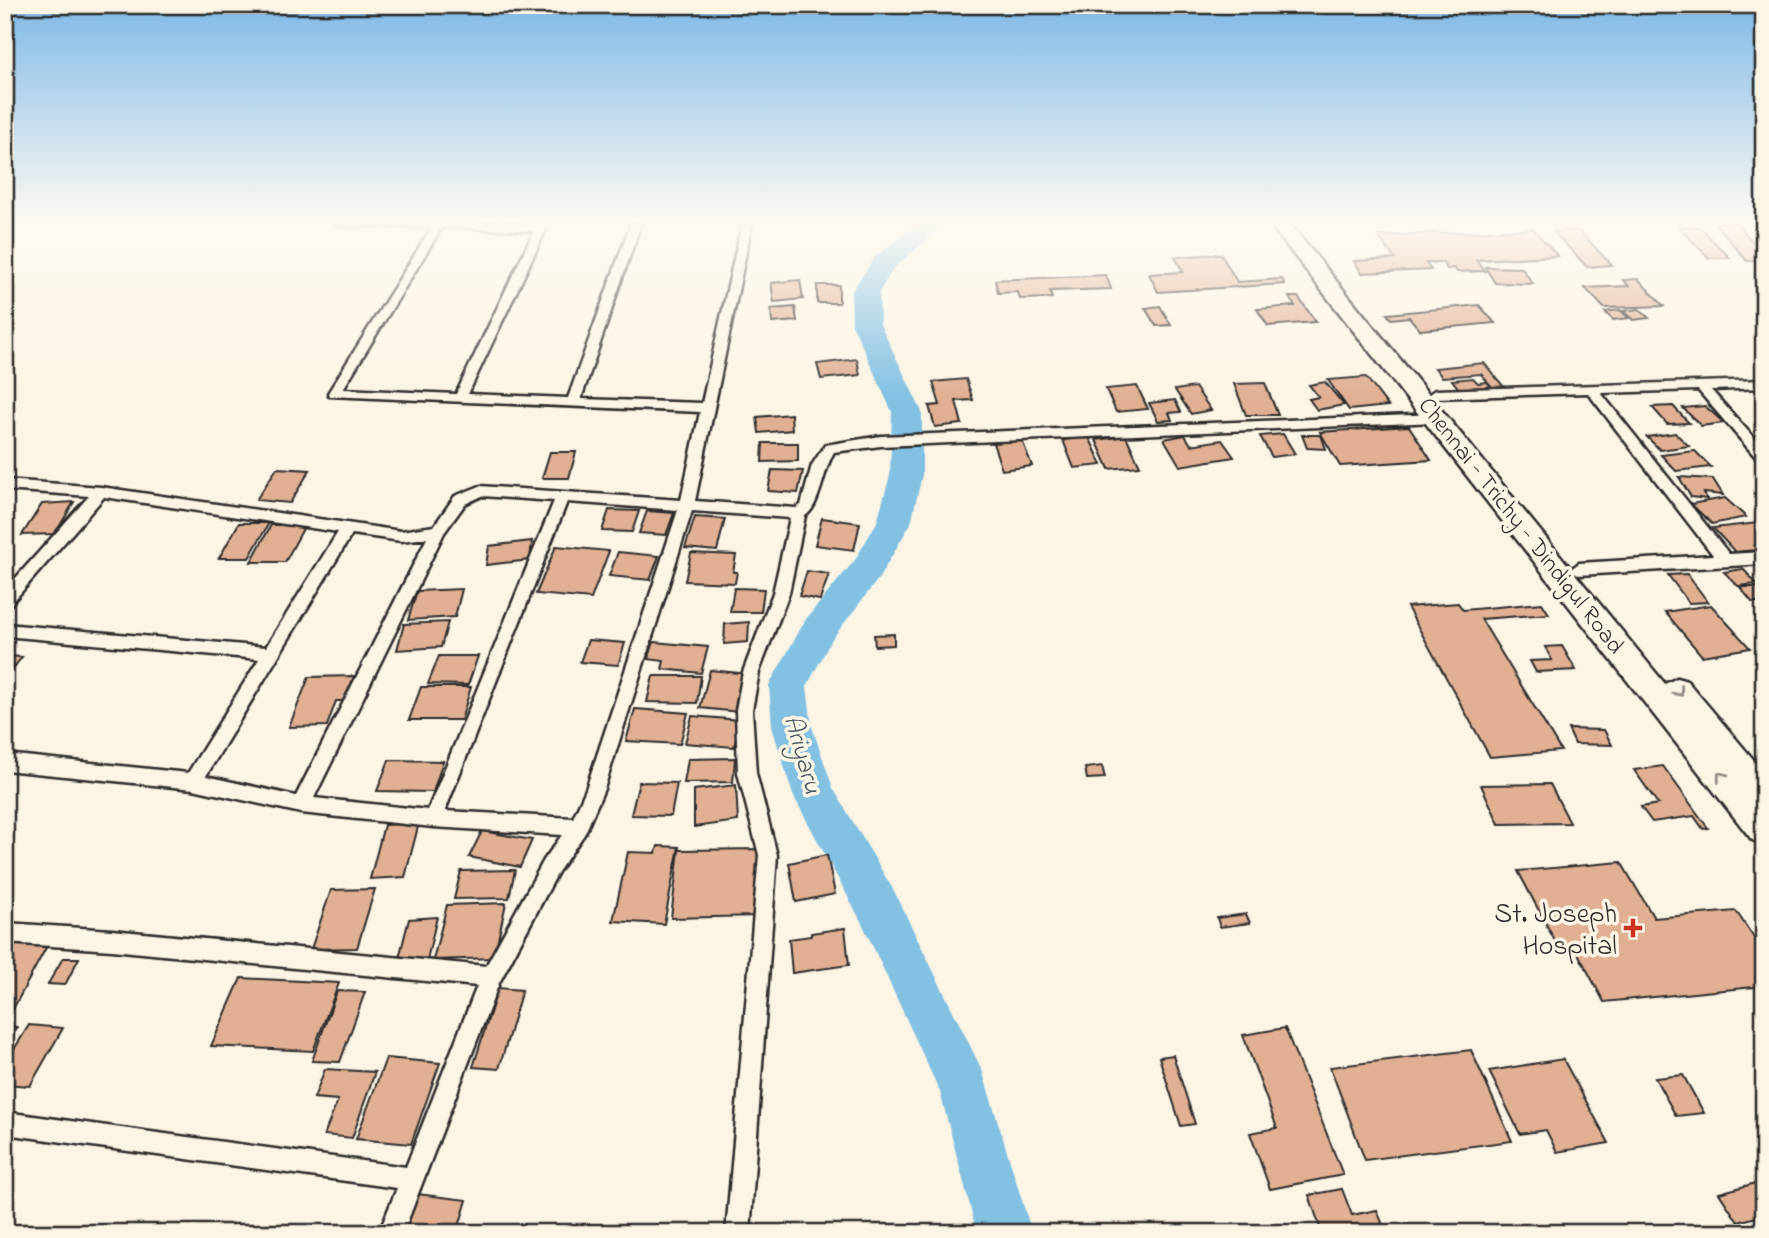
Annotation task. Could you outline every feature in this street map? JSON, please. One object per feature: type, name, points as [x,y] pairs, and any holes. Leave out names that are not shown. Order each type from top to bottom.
[{"type":"highway","name":"Chennai - Trichy - Dindigul Road","points":[[1329,281],[1579,569],[1764,796]]},
{"type":"highway","name":"Chennai - Trichy - Dindigul Road","points":[[1338,281],[1764,829]]},
{"type":"street","points":[[404,281],[334,393],[708,408]]},
{"type":"street","points":[[460,398],[516,281]]},
{"type":"street","points":[[573,402],[616,281]]},
{"type":"street","points":[[391,1233],[491,977],[551,866],[578,827],[595,789],[687,506],[735,281]]},
{"type":"street","points":[[301,805],[438,531],[460,500],[480,491],[798,513],[807,508],[819,465],[830,448],[881,441],[1436,406],[1592,390],[1764,384]]},
{"type":"street","points":[[1701,386],[1764,457]]},
{"type":"street","points":[[1592,390],[1723,558]]},
{"type":"street","points":[[5,485],[101,492],[401,536],[438,531]]},
{"type":"street","points":[[5,601],[101,492]]},
{"type":"street","points":[[433,819],[562,498]]},
{"type":"street","points":[[738,1233],[768,855],[747,773],[744,710],[751,672],[781,593],[798,513]]},
{"type":"street","points":[[193,781],[348,528]]},
{"type":"street","points":[[1579,569],[1723,558],[1764,558]]},
{"type":"street","points":[[5,630],[271,653]]},
{"type":"street","points":[[5,762],[193,781],[301,805],[433,819],[578,827]]},
{"type":"street","points":[[5,933],[112,940],[491,977]]},
{"type":"street","points":[[5,1123],[412,1179]]},
{"type":"building","points":[[800,281],[803,299],[774,302],[771,283]]},
{"type":"building","points":[[995,281],[1108,281],[1111,289],[1050,291],[1052,298],[1020,299],[1018,292],[998,293]]},
{"type":"building","points":[[1152,281],[1283,281],[1285,284],[1158,292]]},
{"type":"building","points":[[1494,281],[1531,281],[1533,284],[1495,283]]},
{"type":"building","points":[[1624,281],[1640,281],[1664,306],[1604,308],[1585,288],[1629,286]]},
{"type":"building","points":[[817,285],[839,285],[839,303],[817,303]]},
{"type":"building","points":[[1289,297],[1298,297],[1316,322],[1268,326],[1257,309],[1295,306]]},
{"type":"building","points":[[1479,305],[1495,323],[1420,330],[1409,317],[1391,319],[1387,314]]},
{"type":"building","points":[[1160,306],[1171,325],[1156,326],[1145,308]]},
{"type":"building","points":[[795,307],[797,321],[772,323],[771,309]]},
{"type":"building","points":[[1639,309],[1649,318],[1633,320],[1623,311]]},
{"type":"building","points":[[1620,310],[1629,318],[1613,320],[1605,312]]},
{"type":"building","points":[[857,359],[860,375],[821,379],[817,364]]},
{"type":"building","points":[[1484,363],[1504,387],[1493,388],[1481,374],[1442,377],[1435,368]]},
{"type":"building","points":[[1366,377],[1388,406],[1349,410],[1328,380]]},
{"type":"building","points":[[1473,378],[1478,383],[1487,382],[1491,387],[1460,390],[1452,380]]},
{"type":"building","points":[[966,379],[973,400],[956,401],[962,424],[935,427],[929,406],[940,405],[933,382]]},
{"type":"building","points":[[1325,382],[1344,405],[1317,410],[1309,399],[1319,397],[1309,385]]},
{"type":"building","points":[[1265,383],[1278,415],[1246,415],[1234,384]]},
{"type":"building","points":[[1137,386],[1148,409],[1116,412],[1106,389]]},
{"type":"building","points":[[1195,387],[1211,410],[1191,414],[1175,390]]},
{"type":"building","points":[[1175,400],[1181,412],[1169,413],[1172,420],[1158,421],[1149,403]]},
{"type":"building","points":[[1673,406],[1689,423],[1667,424],[1652,407]]},
{"type":"building","points":[[1705,406],[1724,423],[1701,426],[1683,408]]},
{"type":"building","points":[[791,414],[792,430],[759,433],[757,417]]},
{"type":"building","points":[[1409,426],[1431,460],[1340,466],[1320,432]]},
{"type":"building","points":[[1675,433],[1689,446],[1660,450],[1647,437]]},
{"type":"building","points":[[1283,434],[1295,454],[1272,457],[1260,436]]},
{"type":"building","points":[[1185,435],[1191,445],[1222,440],[1234,457],[1180,466],[1164,439]]},
{"type":"building","points":[[1302,435],[1321,435],[1326,449],[1307,448]]},
{"type":"building","points":[[1126,436],[1140,466],[1109,469],[1096,440]]},
{"type":"building","points":[[1089,437],[1102,465],[1074,468],[1063,440]]},
{"type":"building","points":[[1022,440],[1032,466],[1002,470],[993,443]]},
{"type":"building","points":[[763,443],[798,443],[798,461],[762,462]]},
{"type":"building","points":[[1695,451],[1711,467],[1676,471],[1661,455]]},
{"type":"building","points":[[550,452],[576,452],[569,478],[542,478]]},
{"type":"building","points":[[277,468],[310,470],[290,503],[256,500]]},
{"type":"building","points":[[772,470],[803,471],[798,493],[768,491]]},
{"type":"building","points":[[1679,477],[1713,479],[1723,495],[1704,493],[1707,499],[1691,497]]},
{"type":"building","points":[[1725,498],[1746,517],[1712,524],[1691,504]]},
{"type":"building","points":[[74,502],[55,534],[22,535],[42,504]]},
{"type":"building","points":[[609,510],[639,511],[632,532],[602,531]]},
{"type":"building","points":[[647,511],[674,513],[666,535],[639,533]]},
{"type":"building","points":[[695,517],[725,519],[717,551],[685,548]]},
{"type":"building","points":[[822,518],[860,523],[854,550],[815,545]]},
{"type":"building","points":[[239,523],[269,523],[249,558],[219,558]]},
{"type":"building","points":[[1758,523],[1764,529],[1764,544],[1754,546],[1757,550],[1735,552],[1713,528]]},
{"type":"building","points":[[271,525],[305,525],[285,562],[251,562]]},
{"type":"building","points":[[532,541],[530,560],[486,565],[489,546]]},
{"type":"building","points":[[556,546],[609,551],[591,599],[536,594]]},
{"type":"building","points":[[618,552],[659,556],[650,580],[609,576]]},
{"type":"building","points":[[691,553],[736,555],[733,572],[737,572],[735,583],[685,581]]},
{"type":"building","points":[[1743,569],[1757,584],[1738,586],[1724,572]]},
{"type":"building","points":[[807,571],[829,574],[820,600],[799,596]]},
{"type":"building","points":[[1687,574],[1708,602],[1689,603],[1668,575]]},
{"type":"building","points":[[1740,587],[1763,587],[1764,602],[1752,602]]},
{"type":"building","points":[[734,588],[764,589],[761,612],[730,612]]},
{"type":"building","points":[[462,589],[455,617],[408,620],[417,591]]},
{"type":"building","points":[[1458,603],[1463,610],[1542,603],[1549,614],[1481,619],[1561,751],[1490,757],[1407,607]]},
{"type":"building","points":[[1711,605],[1750,648],[1702,656],[1665,612]]},
{"type":"building","points":[[448,622],[441,647],[397,650],[404,624]]},
{"type":"building","points":[[749,622],[748,642],[724,644],[725,624]]},
{"type":"building","points":[[894,634],[894,645],[875,646],[874,635]]},
{"type":"building","points":[[588,640],[625,643],[618,665],[580,662]]},
{"type":"building","points":[[654,642],[708,647],[701,673],[662,669],[664,661],[648,659]]},
{"type":"building","points":[[1562,646],[1576,670],[1536,672],[1530,661],[1552,660],[1545,647]]},
{"type":"building","points":[[5,656],[22,657],[5,679]]},
{"type":"building","points":[[439,656],[478,656],[468,685],[428,684]]},
{"type":"building","points":[[710,670],[748,674],[739,712],[700,708]]},
{"type":"building","points":[[354,676],[345,701],[336,701],[327,726],[289,727],[309,677]]},
{"type":"building","points":[[653,676],[701,676],[697,703],[647,702]]},
{"type":"building","points":[[421,687],[471,687],[461,720],[409,720]]},
{"type":"building","points":[[635,709],[688,713],[680,744],[626,741]]},
{"type":"building","points":[[692,716],[740,720],[734,747],[685,743]]},
{"type":"building","points":[[1568,729],[1604,730],[1612,745],[1575,744]]},
{"type":"building","points":[[735,758],[733,782],[684,783],[688,759]]},
{"type":"building","points":[[389,760],[443,761],[433,792],[377,791]]},
{"type":"building","points":[[1102,766],[1105,778],[1087,779],[1085,768]]},
{"type":"building","points":[[1663,766],[1708,828],[1703,829],[1694,816],[1652,822],[1641,807],[1658,804],[1634,770]]},
{"type":"building","points":[[639,782],[677,783],[671,816],[631,815]]},
{"type":"building","points":[[1550,784],[1570,823],[1499,824],[1481,785]]},
{"type":"building","points":[[736,785],[738,821],[694,827],[694,790]]},
{"type":"building","points":[[419,823],[405,877],[370,879],[384,825]]},
{"type":"building","points":[[482,831],[532,840],[520,867],[469,857]]},
{"type":"building","points":[[658,846],[679,847],[664,924],[613,921],[628,852],[656,853]]},
{"type":"building","points":[[763,849],[759,916],[671,918],[679,850]]},
{"type":"building","points":[[827,855],[835,894],[796,902],[789,863]]},
{"type":"building","points":[[1621,862],[1654,918],[1736,911],[1764,953],[1764,986],[1604,1002],[1573,944],[1557,945],[1518,871]]},
{"type":"building","points":[[515,870],[509,898],[454,899],[461,871]]},
{"type":"building","points":[[375,889],[357,948],[311,949],[331,890]]},
{"type":"building","points":[[506,903],[494,958],[433,960],[447,905]]},
{"type":"building","points":[[1246,914],[1250,923],[1220,927],[1217,918]]},
{"type":"building","points":[[437,917],[427,960],[398,962],[409,919]]},
{"type":"building","points":[[845,928],[849,965],[792,973],[789,939]]},
{"type":"building","points":[[5,943],[48,944],[13,1009],[5,1009]]},
{"type":"building","points":[[63,958],[79,958],[65,985],[48,984]]},
{"type":"building","points":[[241,978],[339,983],[313,1051],[211,1046]]},
{"type":"building","points":[[498,988],[522,990],[499,1069],[473,1067]]},
{"type":"building","points":[[337,991],[365,992],[340,1062],[312,1061]]},
{"type":"building","points":[[29,1025],[63,1028],[30,1086],[5,1084],[5,1064]]},
{"type":"building","points":[[5,1026],[17,1027],[5,1048]]},
{"type":"building","points":[[1285,1028],[1343,1175],[1270,1189],[1250,1133],[1277,1128],[1243,1035]]},
{"type":"building","points":[[1471,1050],[1512,1141],[1365,1160],[1330,1067]]},
{"type":"building","points":[[1173,1055],[1195,1124],[1181,1126],[1159,1057]]},
{"type":"building","points":[[386,1058],[440,1063],[411,1144],[356,1139]]},
{"type":"building","points":[[1563,1059],[1609,1143],[1557,1152],[1546,1130],[1520,1134],[1489,1071]]},
{"type":"building","points":[[325,1069],[375,1072],[352,1138],[324,1135],[338,1100],[314,1098]]},
{"type":"building","points":[[1683,1075],[1704,1113],[1676,1116],[1655,1078]]},
{"type":"building","points":[[1756,1183],[1764,1195],[1764,1215],[1738,1222],[1719,1193]]},
{"type":"building","points":[[1342,1189],[1352,1215],[1377,1210],[1386,1233],[1322,1233],[1309,1195]]},
{"type":"building","points":[[417,1194],[467,1200],[457,1233],[403,1233]]},
{"type":"waterway","name":"Ariyaru","points":[[872,281],[865,292],[866,324],[907,412],[906,475],[894,523],[867,569],[819,629],[788,685],[792,727],[814,795],[878,907],[964,1088],[1005,1233]]},
{"type":"place","name":"St. Joseph Hospital","points":[[1633,928]]}]
